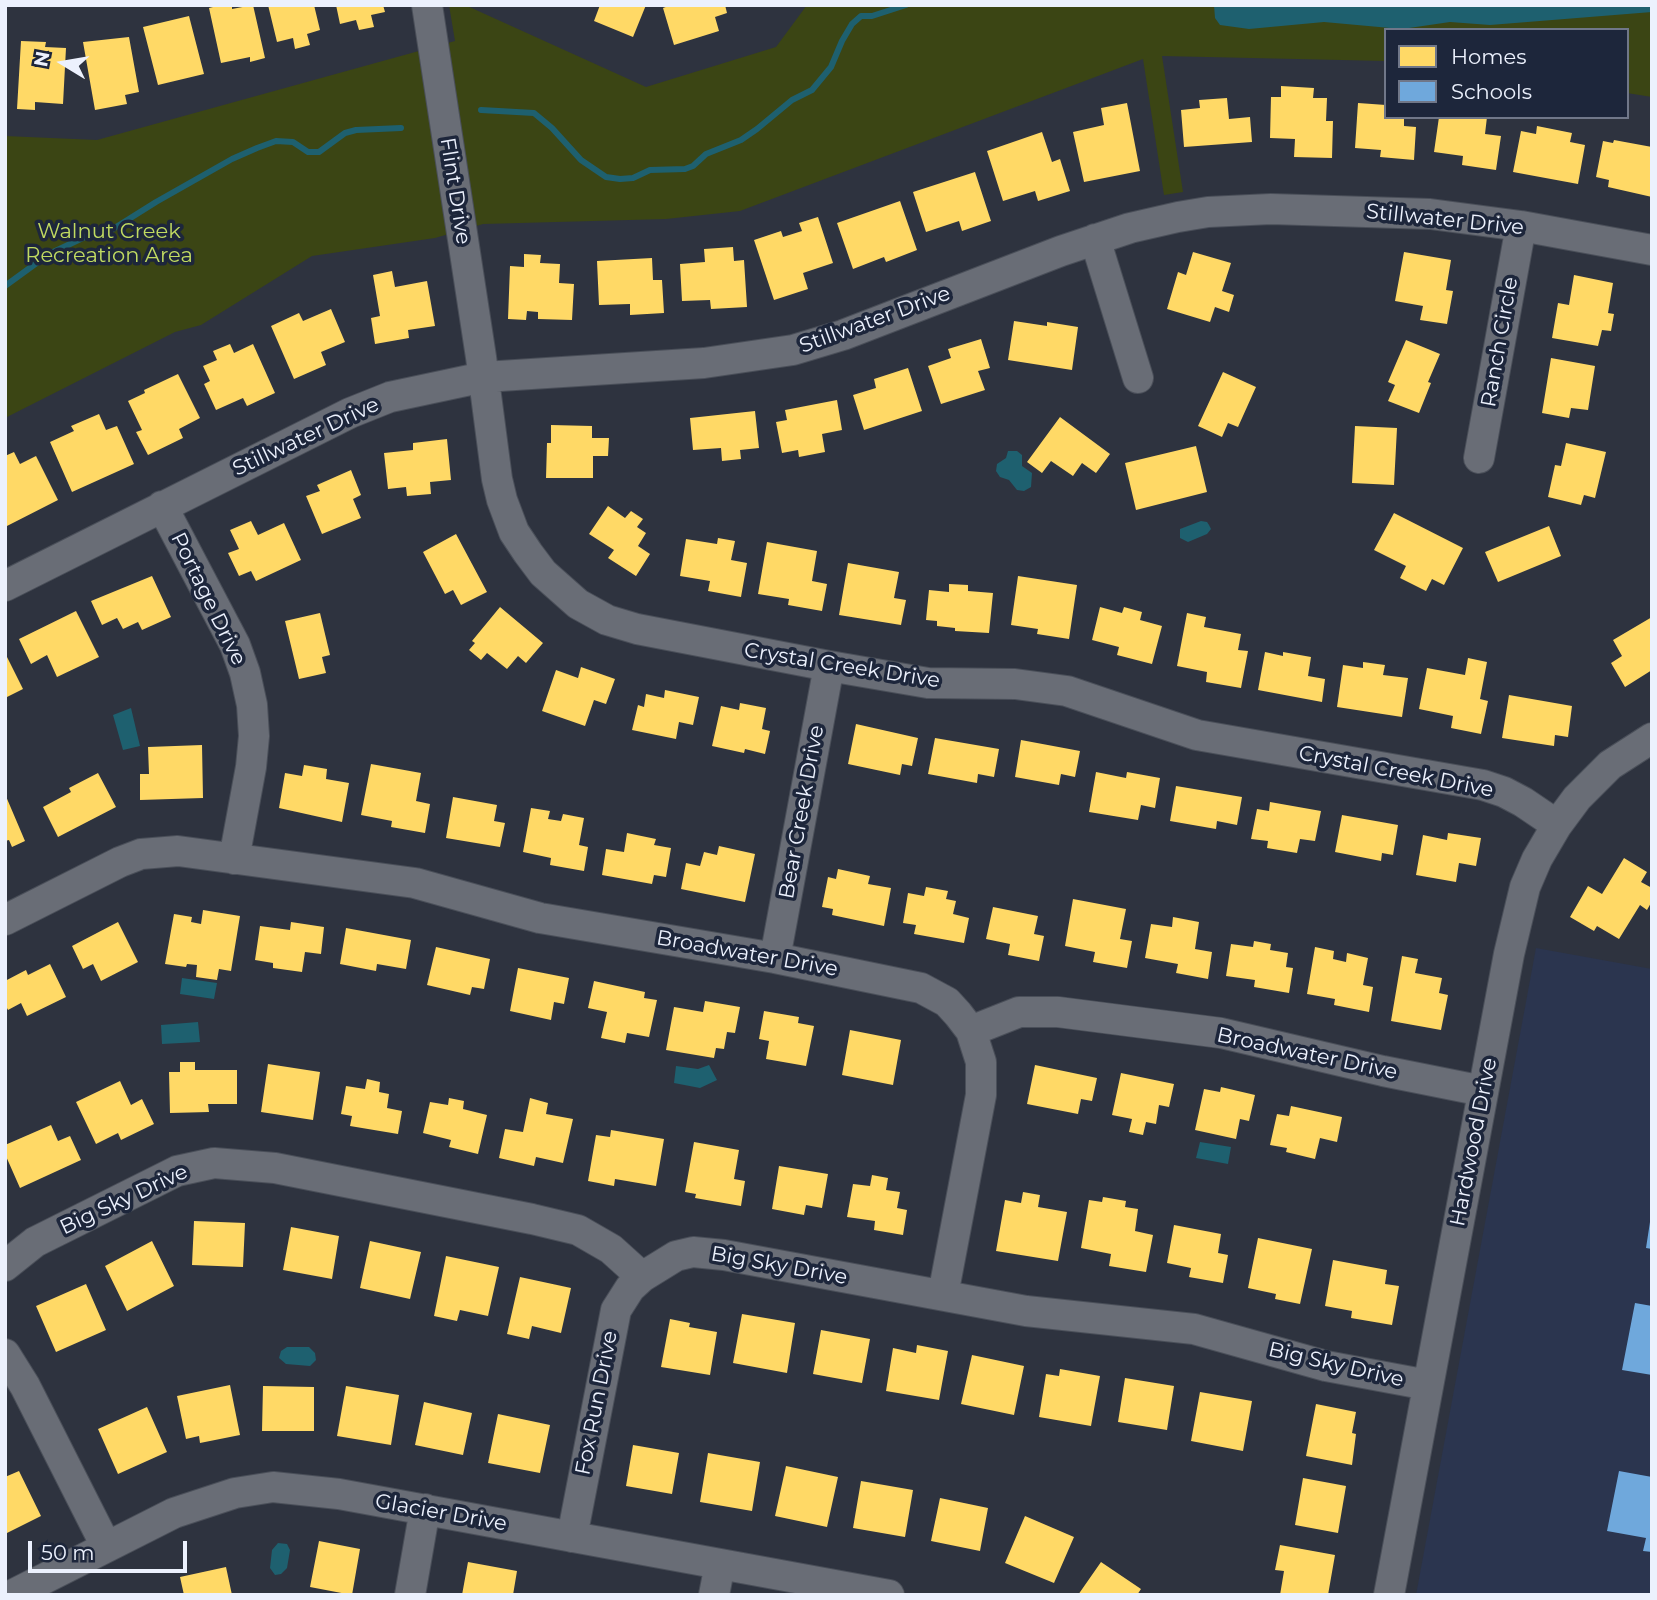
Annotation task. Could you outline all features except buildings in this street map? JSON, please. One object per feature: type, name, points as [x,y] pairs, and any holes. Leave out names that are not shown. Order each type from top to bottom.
[{"type":"street","name":"Flint Drive","points":[[427,5],[484,377]]},
{"type":"street","name":"Stillwater Drive","points":[[5,586],[350,413],[410,391],[484,377],[704,363],[793,350],[843,335],[1095,239],[1178,216],[1271,209],[1430,214],[1521,226],[1652,250]]},
{"type":"street","name":"Ranch Circle","points":[[1479,458],[1521,226]]},
{"type":"street","points":[[1095,239],[1138,378]]},
{"type":"street","name":"Crystal Creek Drive","points":[[484,377],[497,479],[508,516],[528,554],[560,589],[578,604],[599,615],[637,629],[928,683],[1015,684],[1067,691],[1197,734],[1483,785],[1523,802],[1557,825]]},
{"type":"street","name":"Portage Drive","points":[[162,506],[235,645],[252,705],[254,736],[251,767],[234,859]]},
{"type":"street","name":"Bear Creek Drive","points":[[775,958],[829,666]]},
{"type":"street","name":"Hardwood Drive","points":[[1389,1595],[1508,954],[1525,887],[1537,859],[1557,825],[1594,780],[1610,765],[1652,738]]},
{"type":"street","name":"Broadwater Drive","points":[[5,920],[120,862],[141,854],[178,851],[280,867],[415,883],[540,918],[775,958],[921,988],[947,1002],[971,1031],[1019,1013],[1058,1012],[1221,1033],[1483,1091]]},
{"type":"street","points":[[943,1295],[981,1095],[981,1062],[971,1031]]},
{"type":"street","name":"Big Sky Drive","points":[[5,1266],[35,1242],[177,1171],[215,1163],[275,1168],[578,1230],[611,1249],[642,1277],[676,1256],[706,1252],[1038,1313],[1194,1329],[1326,1366],[1428,1385]]},
{"type":"street","name":"Fox Run Drive","points":[[572,1537],[616,1310],[642,1277]]},
{"type":"street","points":[[5,1354],[25,1386],[106,1546]]},
{"type":"street","name":"Glacier Drive","points":[[12,1595],[174,1513],[254,1488],[273,1487],[314,1491],[425,1510],[889,1595]]},
{"type":"street","points":[[410,1595],[425,1510]]},
{"type":"street","points":[[714,1595],[720,1564]]},
{"type":"shaded area","points":[[1214,5],[1652,5],[1652,12],[1490,25],[1450,22],[1390,28],[1324,22],[1249,29],[1220,25],[1215,18]]},
{"type":"shaded area","points":[[1008,451],[1017,451],[1022,455],[1022,466],[1032,473],[1031,487],[1024,491],[1017,490],[996,471],[997,464],[1006,458]]},
{"type":"shaded area","points":[[1201,521],[1207,522],[1211,529],[1207,534],[1188,542],[1180,538],[1180,529]]},
{"type":"shaded area","points":[[131,708],[140,746],[123,750],[113,715]]},
{"type":"shaded area","points":[[1536,948],[1652,969],[1652,1595],[1416,1595]]},
{"type":"shaded area","points":[[182,978],[217,983],[214,999],[180,994]]},
{"type":"shaded area","points":[[198,1022],[200,1042],[162,1044],[161,1025]]},
{"type":"shaded area","points":[[709,1065],[717,1080],[700,1088],[674,1083],[676,1066],[698,1069]]},
{"type":"shaded area","points":[[1200,1142],[1231,1147],[1228,1164],[1196,1158]]},
{"type":"shaded area","points":[[287,1347],[309,1347],[315,1353],[316,1360],[310,1366],[286,1364],[279,1358],[281,1351]]},
{"type":"shaded area","points":[[278,1543],[287,1544],[290,1550],[287,1568],[281,1574],[275,1575],[270,1568],[272,1550]]},
{"type":"green space","name":"Walnut Creek Recreation Area","points":[[449,5],[465,5],[646,87],[776,47],[807,5],[1652,5],[1652,97],[1629,93],[1629,28],[1384,28],[1384,61],[1162,56],[1183,192],[1164,195],[1143,59],[740,211],[666,219],[483,224],[435,238],[312,256],[201,325],[175,332],[5,418],[5,136],[97,140],[455,41]]},
{"type":"waterway","points":[[481,110],[534,113],[552,128],[581,160],[606,177],[633,178],[650,170],[685,169],[693,166],[706,154],[741,140],[792,100],[812,90],[831,67],[842,41],[852,24],[861,16],[872,16],[906,5]]},
{"type":"waterway","points":[[5,286],[49,254],[89,235],[105,234],[156,202],[257,148],[276,141],[293,142],[308,152],[319,152],[345,133],[401,128]]}]
